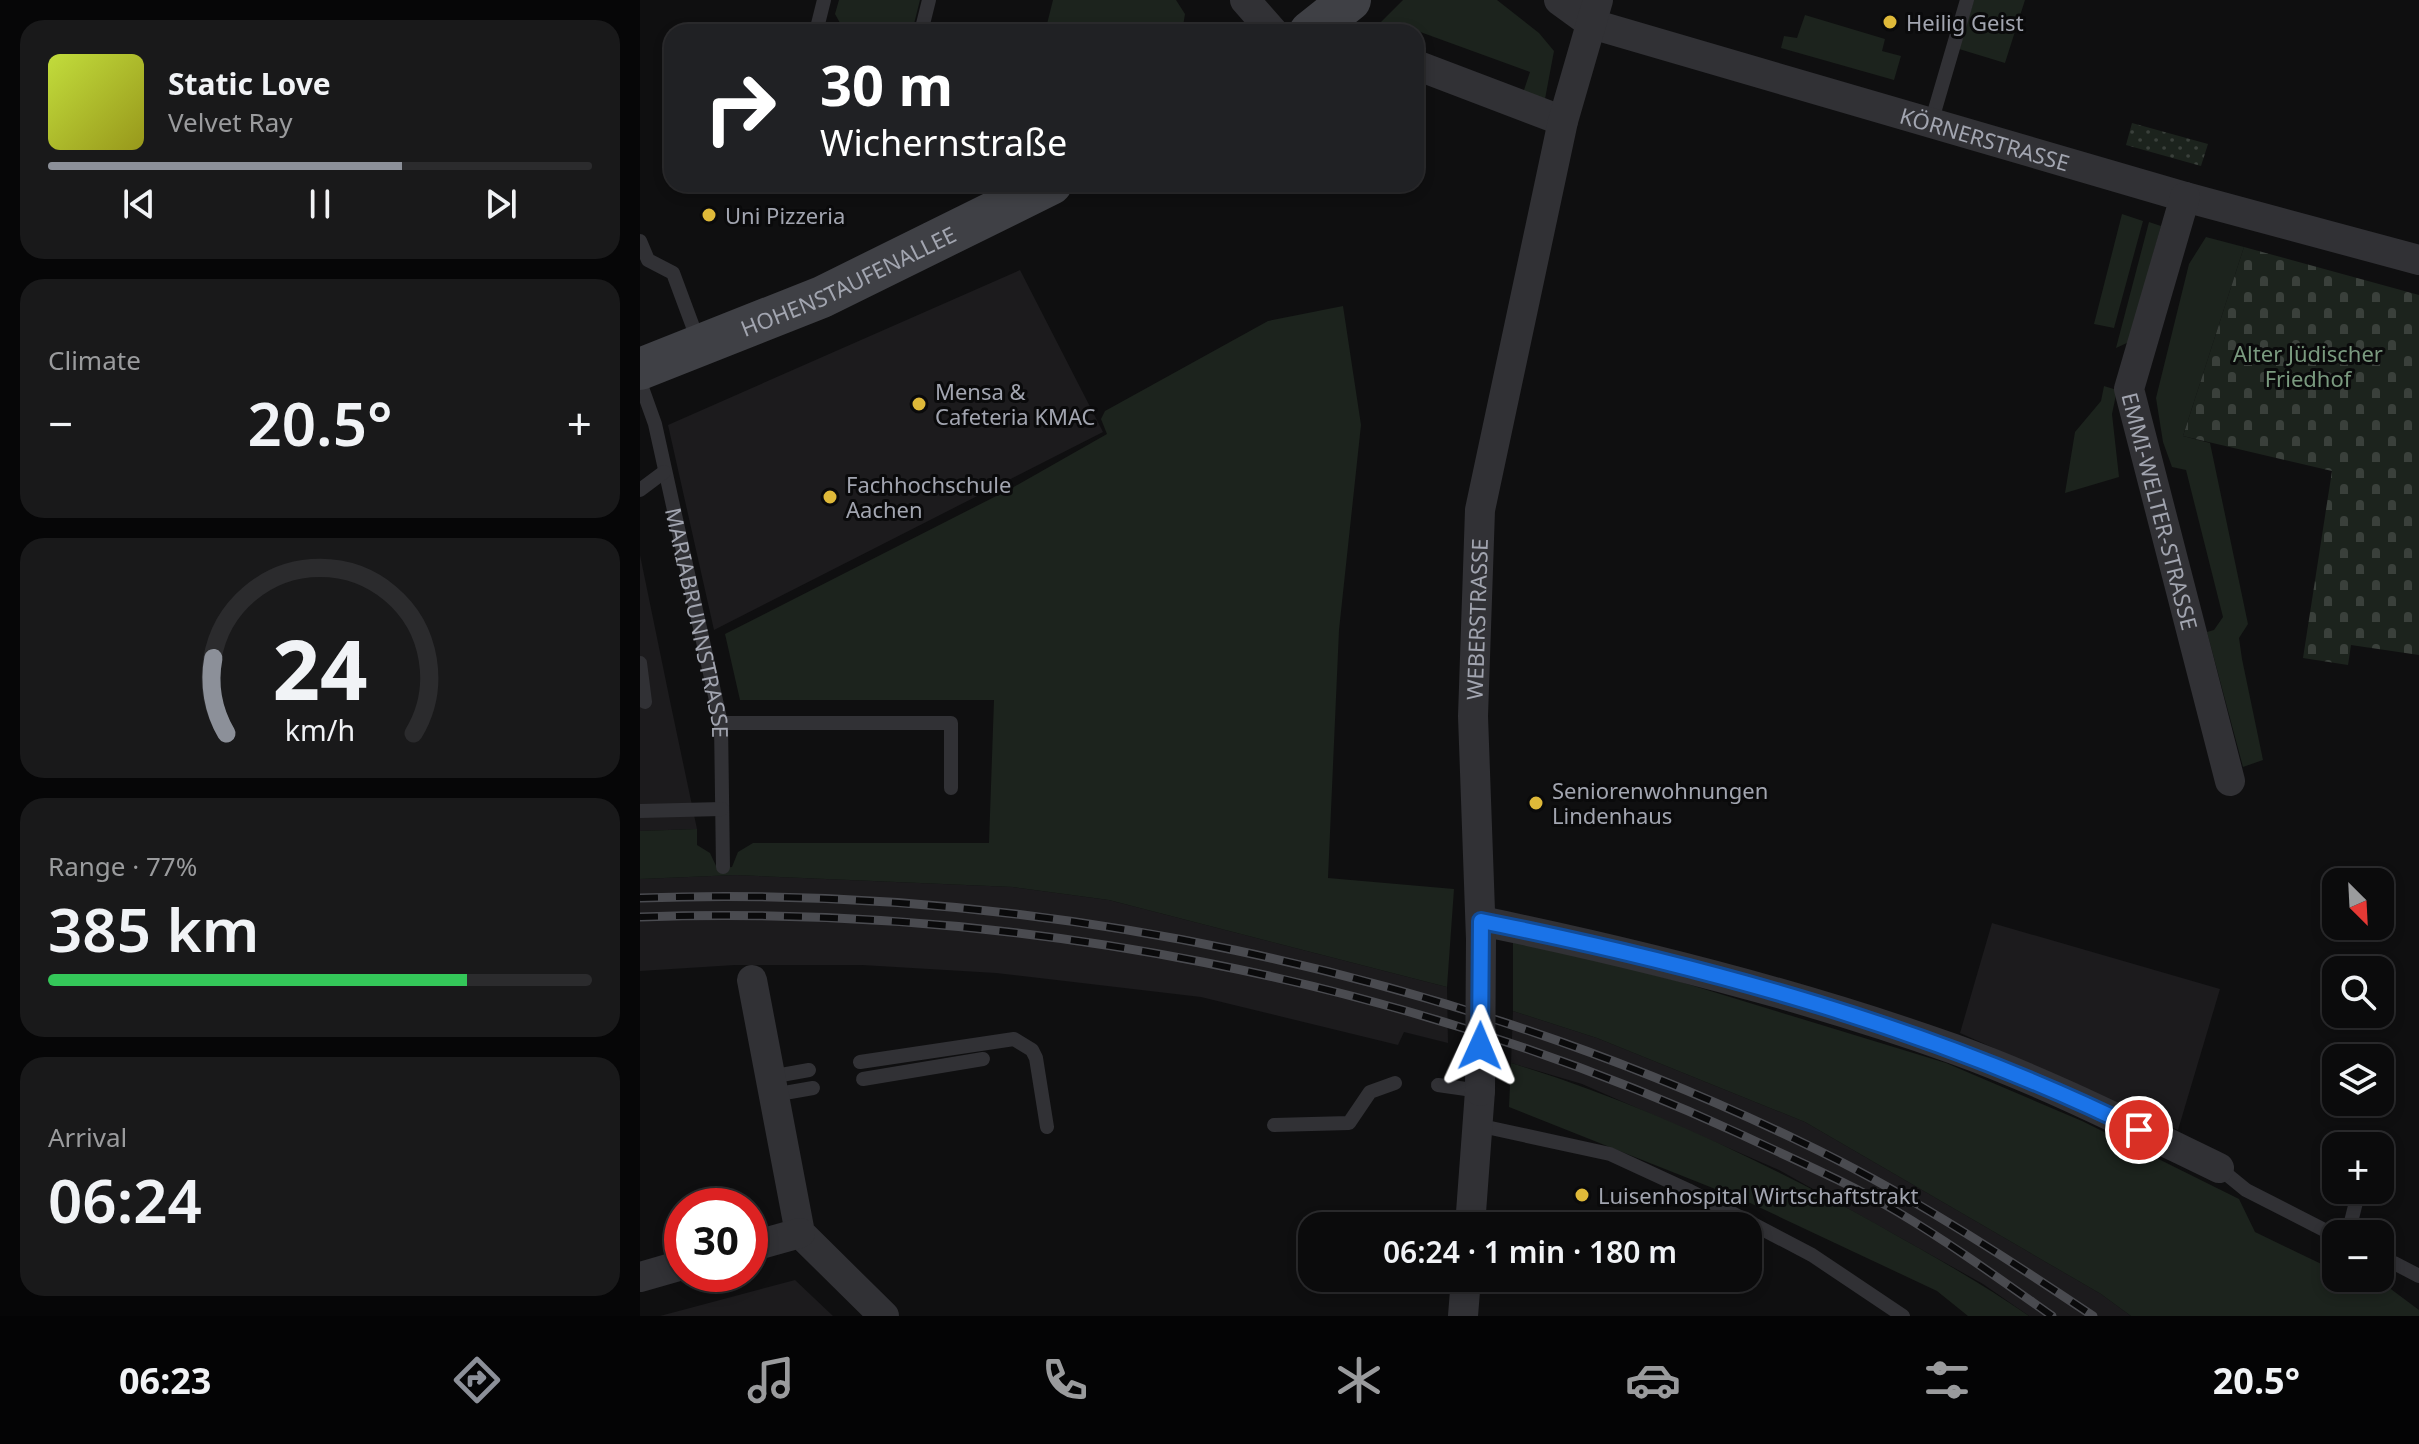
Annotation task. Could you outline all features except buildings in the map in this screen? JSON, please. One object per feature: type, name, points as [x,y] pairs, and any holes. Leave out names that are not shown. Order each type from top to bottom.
[{"type":"main road","name":"HOHENSTAUFENALLEE","points":[[640,369],[822,297],[1035,192]]},
{"type":"street","points":[[1245,0],[1266,24]]},
{"type":"street","name":"KÖRNERSTRASSE","points":[[1559,0],[1931,124],[2419,260]]},
{"type":"street","name":"WEBERSTRASSE","points":[[1471,1212],[1480,1091],[1481,930],[1473,716],[1480,510],[1563,121],[1595,12]]},
{"type":"street","points":[[1424,68],[1563,121]]},
{"type":"street","name":"EMMI-WELTER-STRASSE","points":[[2185,197],[2129,389],[2230,781]]},
{"type":"street","points":[[1481,930],[1689,966],[1954,1049],[2087,1104],[2219,1168]]},
{"type":"street","points":[[752,980],[800,1233],[884,1316]]},
{"type":"street","points":[[768,1242],[800,1233]]},
{"type":"street","points":[[640,1277],[664,1270]]},
{"type":"street","points":[[1463,1316],[1465,1292]]},
{"type":"lane","points":[[818,24],[824,0]]},
{"type":"lane","points":[[923,24],[929,0]]},
{"type":"lane","points":[[1931,124],[1967,0]]},
{"type":"lane","points":[[640,241],[648,260],[673,273],[701,346]]},
{"type":"lane","name":"MARIABRUNNSTRASSE","points":[[640,382],[655,424],[721,723],[723,867]]},
{"type":"lane","points":[[640,490],[664,472]]},
{"type":"lane","points":[[640,663],[645,702]]},
{"type":"lane","points":[[721,723],[951,723],[951,788]]},
{"type":"lane","points":[[640,811],[722,809]]},
{"type":"lane","points":[[860,1062],[1014,1039],[1032,1050],[1036,1058],[1047,1127]]},
{"type":"lane","points":[[863,1079],[983,1059]]},
{"type":"lane","points":[[772,1086],[809,1070]]},
{"type":"lane","points":[[1274,1125],[1349,1123],[1370,1092],[1395,1083]]},
{"type":"lane","points":[[1438,1085],[1480,1091]]},
{"type":"lane","points":[[772,1086],[813,1088]]},
{"type":"lane","points":[[1477,1125],[1610,1154],[1688,1190],[1812,1255],[1903,1316]]},
{"type":"lane","points":[[2219,1168],[2246,1190],[2322,1229]]},
{"type":"lane","points":[[2394,1263],[2419,1276]]},
{"type":"shaded area","name":"Fachhochschule Aachen","points":[[1020,270],[1103,432],[714,630],[668,425]]},
{"type":"shaded area","points":[[640,555],[670,701],[697,829],[640,831]]},
{"type":"shaded area","points":[[736,875],[1013,887],[1109,900],[1447,987],[1448,1043],[1404,1032],[1398,1045],[1201,997],[996,973],[862,965],[735,965],[640,971],[640,879]]},
{"type":"shaded area","points":[[1992,923],[2220,989],[2178,1130],[1960,1033]]},
{"type":"shaded area","points":[[1513,1011],[1597,1038],[1805,1122],[2101,1294],[2131,1316],[2029,1316],[1983,1284],[1779,1170],[1582,1084],[1511,1063]]},
{"type":"shaded area","points":[[795,1280],[833,1316],[660,1316],[750,1292],[768,1292],[768,1287]]},
{"type":"green space","points":[[839,0],[920,0],[914,24],[841,24],[835,14]]},
{"type":"green space","points":[[1053,0],[1176,0],[1185,14],[1183,24],[1047,24]]},
{"type":"green space","points":[[1403,0],[1497,0],[1539,33],[1554,51],[1545,99],[1522,96],[1530,72],[1424,33],[1424,24],[1379,24]]},
{"type":"green space","points":[[1974,0],[2025,0],[2005,63],[1959,49]]},
{"type":"green space","points":[[1805,15],[1885,39],[1882,51],[1901,56],[1894,80],[1781,48],[1784,36],[1797,38]]},
{"type":"green space","points":[[2132,123],[2208,144],[2201,166],[2126,145]]},
{"type":"green space","points":[[2122,214],[2143,221],[2114,328],[2094,324]]},
{"type":"green space","points":[[2149,222],[2161,226],[2129,342],[2116,348]]},
{"type":"green space","points":[[2206,237],[2244,247],[2183,436],[2210,443],[2248,624],[2239,638],[2263,760],[2243,767],[2207,632],[2214,630],[2223,617],[2186,470],[2172,467],[2163,442],[2156,398],[2189,264]]},
{"type":"green space","name":"Alter Jüdischer Friedhof","points":[[2244,247],[2419,295],[2419,655],[2351,645],[2348,665],[2303,658],[2332,471],[2183,436]]},
{"type":"green space","points":[[1343,306],[1361,425],[1339,630],[1328,878],[1454,889],[1447,987],[1109,900],[1013,887],[736,875],[640,879],[640,831],[697,829],[697,845],[710,853],[717,868],[732,867],[738,852],[753,843],[989,843],[994,700],[740,700],[725,634],[1012,488],[1107,434],[1101,419],[1105,411],[1268,321]]},
{"type":"green space","points":[[2104,386],[2117,390],[2112,414],[2119,477],[2065,493],[2075,432],[2101,401]]},
{"type":"green space","points":[[1513,943],[1536,944],[1681,982],[1946,1063],[2082,1121],[2239,1199],[2255,1232],[2322,1264],[2322,1292],[2394,1291],[2419,1310],[2419,1316],[2131,1316],[2101,1294],[1805,1122],[1597,1038],[1513,1011]]},
{"type":"green space","points":[[1511,1063],[1653,1114],[1744,1155],[1878,1225],[2029,1316],[1968,1316],[1937,1291],[1748,1202],[1509,1107]]},
{"type":"railway","points":[[640,898],[789,897],[938,906],[1087,924],[1235,950],[1381,986],[1525,1029],[1665,1082],[1801,1142],[1914,1202],[2093,1316]]},
{"type":"railway","points":[[640,917],[781,916],[922,924],[1063,939],[1203,962],[1342,994],[1479,1033],[1612,1080],[1742,1135],[1896,1211],[2052,1316]]},
{"type":"place","name":"Heilig Geist","points":[[1890,22]]},
{"type":"place","name":"Uni Pizzeria","points":[[709,215]]},
{"type":"place","name":"Mensa & Cafeteria KMAC","points":[[919,404]]},
{"type":"place","name":"Fachhochschule Aachen","points":[[830,497]]},
{"type":"place","name":"Seniorenwohnungen Lindenhaus","points":[[1536,803]]},
{"type":"place","name":"Luisenhospital Wirtschaftstrakt","points":[[1582,1195]]},
{"type":"route","points":[[1480,1046],[1481,921],[1689,966],[1954,1049],[2087,1104],[2139,1130]]}]
